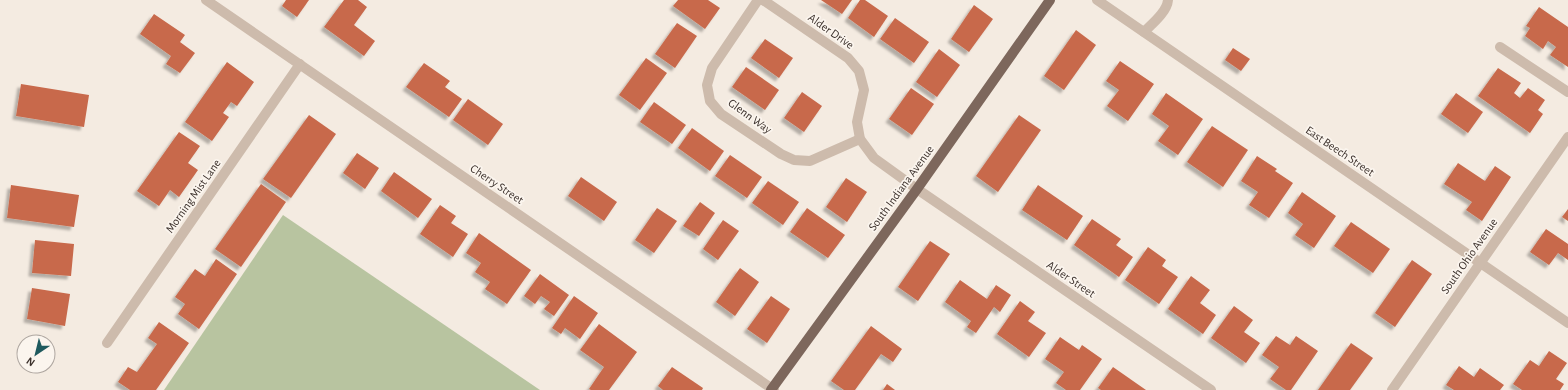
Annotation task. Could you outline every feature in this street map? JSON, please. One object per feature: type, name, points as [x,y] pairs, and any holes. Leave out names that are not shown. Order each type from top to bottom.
[{"type":"main road","name":"South Indiana Avenue","points":[[772,390],[917,189],[1050,0]]},
{"type":"street","name":"Cherry Street","points":[[206,0],[772,390]]},
{"type":"street","name":"Glenn Way","points":[[758,0],[712,68],[707,85],[710,101],[721,114],[781,154],[794,160],[810,161],[860,139]]},
{"type":"street","name":"Alder Drive","points":[[764,0],[848,58],[859,72],[864,90],[857,122],[860,139],[874,158],[917,189]]},
{"type":"street","name":"East Beech Street","points":[[1097,0],[1568,323]]},
{"type":"street","points":[[1144,32],[1157,19],[1168,4],[1168,0]]},
{"type":"street","points":[[1500,47],[1568,92]]},
{"type":"street","name":"Morning Mist Lane","points":[[107,343],[300,64]]},
{"type":"street","name":"South Ohio Avenue","points":[[1392,390],[1568,137]]},
{"type":"street","name":"Alder Street","points":[[917,189],[1211,390]]},
{"type":"green space","points":[[283,215],[540,390],[164,390]]},
{"type":"building","points":[[286,0],[309,0],[297,17],[282,6]]},
{"type":"building","points":[[344,0],[358,0],[367,7],[354,25],[375,41],[364,56],[324,27]]},
{"type":"building","points":[[678,0],[708,0],[720,8],[705,29],[673,6]]},
{"type":"building","points":[[821,0],[852,0],[842,14]]},
{"type":"building","points":[[860,0],[865,0],[888,16],[874,37],[848,18]]},
{"type":"building","points":[[974,5],[993,19],[969,52],[951,39]]},
{"type":"building","points":[[1539,7],[1568,27],[1568,67],[1550,55],[1556,47],[1548,41],[1543,49],[1525,36],[1530,28],[1526,26]]},
{"type":"building","points":[[154,14],[185,35],[180,42],[195,53],[180,73],[166,64],[171,56],[140,34]]},
{"type":"building","points":[[895,18],[929,42],[914,63],[880,39]]},
{"type":"building","points":[[677,23],[697,36],[675,68],[655,54]]},
{"type":"building","points":[[1076,30],[1096,45],[1064,90],[1044,76]]},
{"type":"building","points":[[765,39],[793,58],[779,78],[751,58]]},
{"type":"building","points":[[1233,48],[1250,59],[1241,71],[1225,60]]},
{"type":"building","points":[[939,49],[960,65],[937,97],[916,82]]},
{"type":"building","points":[[646,58],[667,73],[640,110],[619,95]]},
{"type":"building","points":[[1120,61],[1154,84],[1128,121],[1107,106],[1119,90],[1106,81]]},
{"type":"building","points":[[227,62],[254,82],[237,106],[231,102],[223,113],[229,117],[212,141],[185,122]]},
{"type":"building","points":[[424,63],[450,81],[445,87],[462,99],[449,117],[406,87]]},
{"type":"building","points":[[746,67],[779,90],[765,110],[732,87]]},
{"type":"building","points":[[1498,68],[1521,83],[1514,93],[1520,98],[1528,88],[1545,100],[1538,110],[1543,114],[1530,133],[1478,96]]},
{"type":"building","points":[[21,84],[89,95],[84,127],[16,116]]},
{"type":"building","points":[[911,88],[934,104],[912,135],[889,119]]},
{"type":"building","points":[[802,92],[822,106],[804,132],[784,118]]},
{"type":"building","points":[[1166,93],[1203,119],[1178,155],[1158,141],[1169,126],[1152,114]]},
{"type":"building","points":[[1456,93],[1483,112],[1468,133],[1441,114]]},
{"type":"building","points":[[468,99],[503,124],[488,145],[453,120]]},
{"type":"building","points":[[654,102],[686,125],[672,144],[640,122]]},
{"type":"building","points":[[309,115],[336,134],[291,198],[263,179]]},
{"type":"building","points":[[1019,115],[1041,130],[998,192],[976,176]]},
{"type":"building","points":[[1212,126],[1248,150],[1223,187],[1187,162]]},
{"type":"building","points":[[692,128],[724,151],[710,171],[678,148]]},
{"type":"building","points":[[179,132],[200,146],[188,163],[198,170],[179,197],[170,190],[159,206],[137,191]]},
{"type":"building","points":[[357,153],[379,168],[365,189],[343,173]]},
{"type":"building","points":[[730,155],[762,177],[747,198],[715,176]]},
{"type":"building","points":[[1257,156],[1277,169],[1275,171],[1293,183],[1269,218],[1249,205],[1258,192],[1241,181]]},
{"type":"building","points":[[1458,163],[1485,181],[1495,166],[1511,177],[1482,221],[1466,210],[1472,202],[1444,184]]},
{"type":"building","points":[[394,172],[432,199],[418,218],[381,191]]},
{"type":"building","points":[[581,177],[617,202],[604,221],[568,196]]},
{"type":"building","points":[[846,178],[867,192],[847,222],[826,207]]},
{"type":"building","points":[[768,181],[799,202],[783,225],[752,203]]},
{"type":"building","points":[[261,184],[286,202],[241,267],[215,249]]},
{"type":"building","points":[[11,185],[79,195],[74,227],[7,218]]},
{"type":"building","points":[[1038,185],[1083,216],[1067,240],[1022,210]]},
{"type":"building","points":[[1302,192],[1336,216],[1314,248],[1295,235],[1303,224],[1288,213]]},
{"type":"building","points":[[700,202],[715,213],[699,236],[683,226]]},
{"type":"building","points":[[440,205],[456,216],[451,223],[468,234],[453,257],[420,234]]},
{"type":"building","points":[[657,208],[677,221],[654,253],[635,240]]},
{"type":"building","points":[[807,208],[845,235],[828,258],[790,232]]},
{"type":"building","points":[[1568,209],[1568,221],[1562,217]]},
{"type":"building","points":[[1092,219],[1121,239],[1116,245],[1133,257],[1119,277],[1074,245]]},
{"type":"building","points":[[723,220],[739,231],[718,260],[703,249]]},
{"type":"building","points":[[1351,222],[1390,249],[1373,273],[1334,246]]},
{"type":"building","points":[[1546,229],[1568,244],[1568,260],[1558,253],[1549,265],[1530,252]]},
{"type":"building","points":[[479,233],[531,270],[507,304],[485,289],[490,282],[475,272],[481,263],[466,253]]},
{"type":"building","points":[[35,240],[74,244],[71,276],[32,273]]},
{"type":"building","points":[[930,241],[950,254],[918,301],[898,287]]},
{"type":"building","points":[[1148,247],[1166,260],[1162,266],[1178,277],[1159,304],[1125,280]]},
{"type":"building","points":[[216,259],[237,274],[199,329],[178,314],[185,304],[175,297],[195,269],[205,276]]},
{"type":"building","points":[[1412,260],[1432,274],[1395,327],[1375,313]]},
{"type":"building","points":[[740,268],[759,282],[735,316],[716,302]]},
{"type":"building","points":[[540,274],[569,295],[554,316],[544,309],[550,302],[541,296],[535,304],[524,296]]},
{"type":"building","points":[[1191,276],[1210,290],[1200,303],[1216,315],[1203,334],[1168,309]]},
{"type":"building","points":[[960,280],[987,299],[996,285],[1011,295],[1000,312],[994,307],[976,333],[967,327],[971,321],[945,302]]},
{"type":"building","points":[[32,288],[70,294],[65,326],[27,319]]},
{"type":"building","points":[[574,296],[598,313],[580,339],[565,328],[561,334],[552,328]]},
{"type":"building","points":[[771,296],[790,309],[767,343],[747,329]]},
{"type":"building","points":[[1020,301],[1035,312],[1028,321],[1046,333],[1029,357],[997,334]]},
{"type":"building","points":[[1234,306],[1253,320],[1244,332],[1260,343],[1246,363],[1211,338]]},
{"type":"building","points":[[159,322],[189,343],[156,390],[130,390],[118,382],[128,367],[137,372],[157,344],[148,338]]},
{"type":"building","points":[[599,324],[637,352],[609,390],[589,389],[604,367],[580,350]]},
{"type":"building","points":[[871,326],[902,349],[893,362],[881,354],[855,390],[844,390],[831,381]]},
{"type":"building","points":[[1276,336],[1290,345],[1296,336],[1318,351],[1291,390],[1286,390],[1270,379],[1279,367],[1262,355]]},
{"type":"building","points":[[1060,337],[1079,350],[1082,345],[1102,359],[1080,390],[1066,390],[1056,383],[1064,372],[1045,359]]},
{"type":"building","points":[[1351,343],[1373,358],[1350,390],[1318,390]]},
{"type":"building","points":[[1549,351],[1567,363],[1556,379],[1564,384],[1560,390],[1522,390],[1513,384],[1530,360],[1539,366]]},
{"type":"building","points":[[1459,366],[1474,377],[1480,368],[1504,385],[1500,390],[1454,390],[1446,385]]},
{"type":"building","points":[[672,367],[703,388],[702,390],[663,390],[658,386]]},
{"type":"building","points":[[1113,367],[1146,390],[1101,390],[1098,388]]},
{"type":"building","points":[[887,384],[895,390],[883,390]]}]
